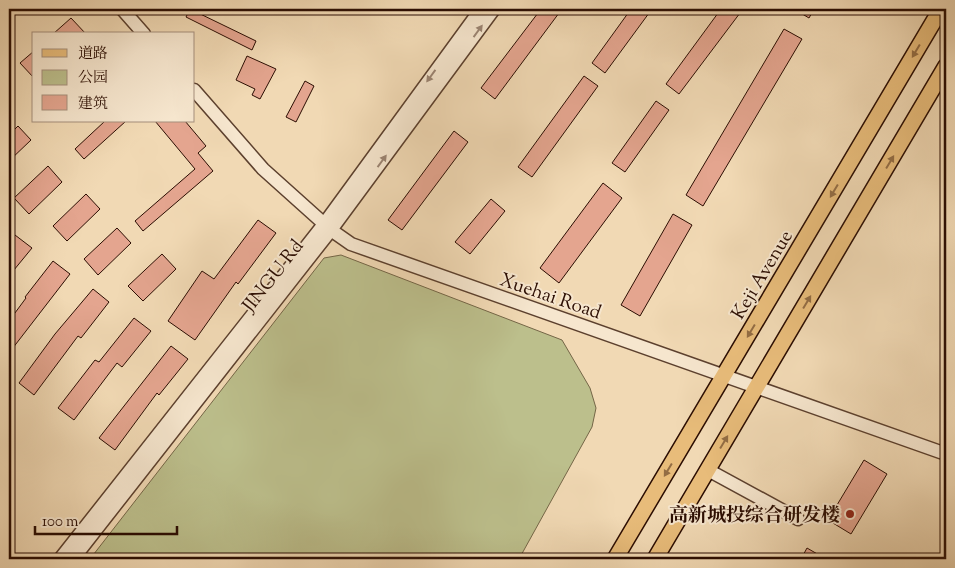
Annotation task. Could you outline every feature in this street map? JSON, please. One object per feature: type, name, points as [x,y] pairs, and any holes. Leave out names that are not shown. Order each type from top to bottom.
[{"type":"main road","name":"Keji Avenue","points":[[615,559],[941,9]]},
{"type":"main road","points":[[655,559],[946,66]]},
{"type":"street","points":[[122,9],[142,32]]},
{"type":"street","name":"JINGU Rd","points":[[60,559],[327,227],[481,9]]},
{"type":"street","name":"JINGU Rd","points":[[73,559],[494,9]]},
{"type":"street","name":"Xuehai Road","points":[[195,91],[263,169],[327,227],[351,244],[946,454]]},
{"type":"street","points":[[708,470],[798,519]]},
{"type":"green space","points":[[341,255],[562,340],[590,388],[596,408],[592,427],[519,559],[90,559],[324,258]]},
{"type":"building","points":[[190,9],[256,41],[252,50],[186,17]]},
{"type":"building","points":[[541,9],[562,9],[495,99],[481,88]]},
{"type":"building","points":[[631,9],[652,9],[605,73],[592,63]]},
{"type":"building","points":[[721,9],[743,9],[679,94],[666,84]]},
{"type":"building","points":[[794,9],[814,9],[809,18]]},
{"type":"building","points":[[71,18],[84,32],[55,32]]},
{"type":"building","points":[[784,29],[802,39],[703,206],[686,195]]},
{"type":"building","points":[[32,53],[32,76],[20,63]]},
{"type":"building","points":[[247,56],[276,69],[260,99],[252,95],[255,89],[236,80]]},
{"type":"building","points":[[584,76],[598,86],[532,177],[518,167]]},
{"type":"building","points":[[305,81],[314,86],[296,122],[286,117]]},
{"type":"building","points":[[656,101],[669,110],[625,172],[612,163]]},
{"type":"building","points":[[104,122],[125,122],[84,159],[75,149]]},
{"type":"building","points":[[156,122],[186,122],[206,146],[198,153],[213,171],[143,231],[135,221],[195,169]]},
{"type":"building","points":[[18,126],[31,140],[9,161],[9,135]]},
{"type":"building","points":[[454,131],[468,142],[402,230],[388,220]]},
{"type":"building","points":[[48,166],[62,182],[29,214],[14,198]]},
{"type":"building","points":[[603,183],[622,198],[559,283],[540,268]]},
{"type":"building","points":[[86,194],[100,209],[67,241],[53,226]]},
{"type":"building","points":[[491,199],[505,211],[470,254],[455,242]]},
{"type":"building","points":[[673,214],[692,225],[640,316],[621,305]]},
{"type":"building","points":[[258,220],[276,233],[238,284],[236,282],[195,340],[168,321],[202,271],[214,279]]},
{"type":"building","points":[[117,228],[131,243],[98,275],[84,259]]},
{"type":"building","points":[[15,235],[32,248],[9,276],[9,242]]},
{"type":"building","points":[[162,254],[176,269],[143,301],[128,286]]},
{"type":"building","points":[[53,261],[70,274],[9,353],[9,321]]},
{"type":"building","points":[[93,289],[109,302],[81,338],[78,336],[34,395],[19,383],[55,334]]},
{"type":"building","points":[[134,318],[151,331],[122,367],[117,363],[74,420],[58,408],[95,360],[99,362]]},
{"type":"building","points":[[171,346],[188,359],[159,395],[157,393],[115,450],[99,438]]},
{"type":"building","points":[[864,460],[887,474],[851,534],[828,520]]},
{"type":"building","points":[[807,548],[826,559],[801,559]]},
{"type":"place","name":"高新城投综合研发楼","points":[[850,514]]}]
